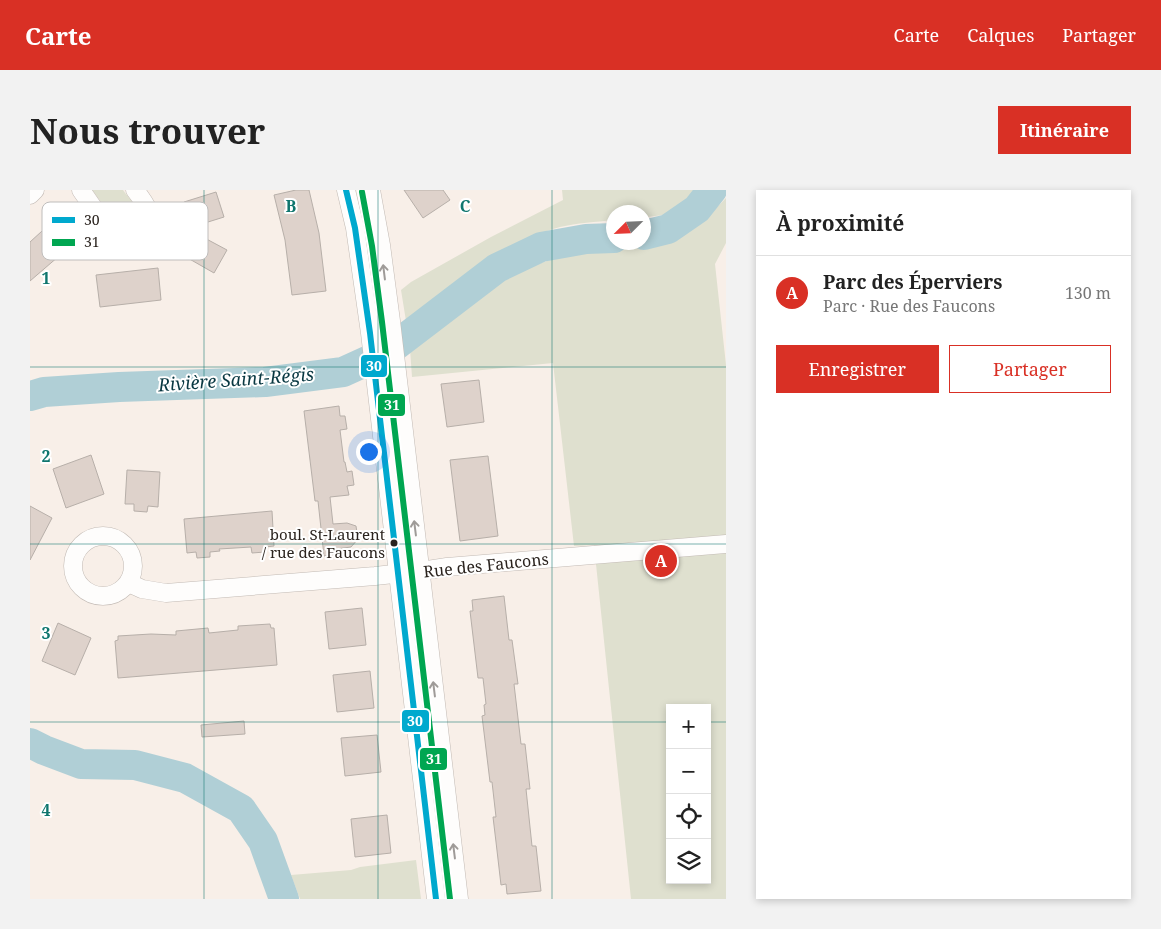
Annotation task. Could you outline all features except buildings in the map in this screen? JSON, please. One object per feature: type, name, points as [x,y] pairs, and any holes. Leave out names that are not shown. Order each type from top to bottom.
[{"type":"street","points":[[30,194],[35,190]]},
{"type":"street","points":[[81,190],[90,202]]},
{"type":"street","points":[[135,190],[144,202]]},
{"type":"street","points":[[346,190],[355,228],[370,333],[436,899]]},
{"type":"street","points":[[371,190],[381,245],[459,899]]},
{"type":"street","name":"Rue des Faucons","points":[[129,583],[142,589],[166,593],[726,544]]},
{"type":"green space","points":[[92,190],[123,190],[131,202],[101,202]]},
{"type":"green space","points":[[562,190],[696,190],[680,209],[668,214],[651,216],[651,205],[606,205],[606,221],[560,227],[518,243],[479,266],[406,321],[401,290],[411,282],[491,237],[563,200]]},
{"type":"green space","points":[[726,198],[726,243],[715,264],[726,365],[726,899],[631,899],[594,545],[574,546],[553,363],[412,377],[410,349],[473,300],[525,270],[552,259],[606,247],[606,250],[651,250],[651,245],[682,233],[694,227]]},
{"type":"green space","points":[[416,860],[421,899],[300,899],[291,875],[351,870],[360,867]]},
{"type":"waterway","name":"Rivière Saint-Régis","points":[[651,233],[668,229],[697,209],[712,190]]},
{"type":"waterway","name":"Rivière Saint-Régis","points":[[30,396],[44,392],[119,387],[265,382],[343,372],[387,352],[497,268],[541,247],[586,239],[606,238]]},
{"type":"waterway","name":"Rivière Saint-Régis","points":[[30,743],[81,764],[135,765],[185,778],[241,809],[263,841],[284,899]]},
{"type":"transit line","name":"30","points":[[346,190],[355,228],[370,333],[436,899]]},
{"type":"transit line","name":"31","points":[[362,192],[372,246],[382,322],[450,899]]},
{"type":"place","name":"boul. St-Laurent / rue des Faucons","points":[[394,543]]},
{"type":"place","name":"Parc des Éperviers","points":[[661,561]]}]
